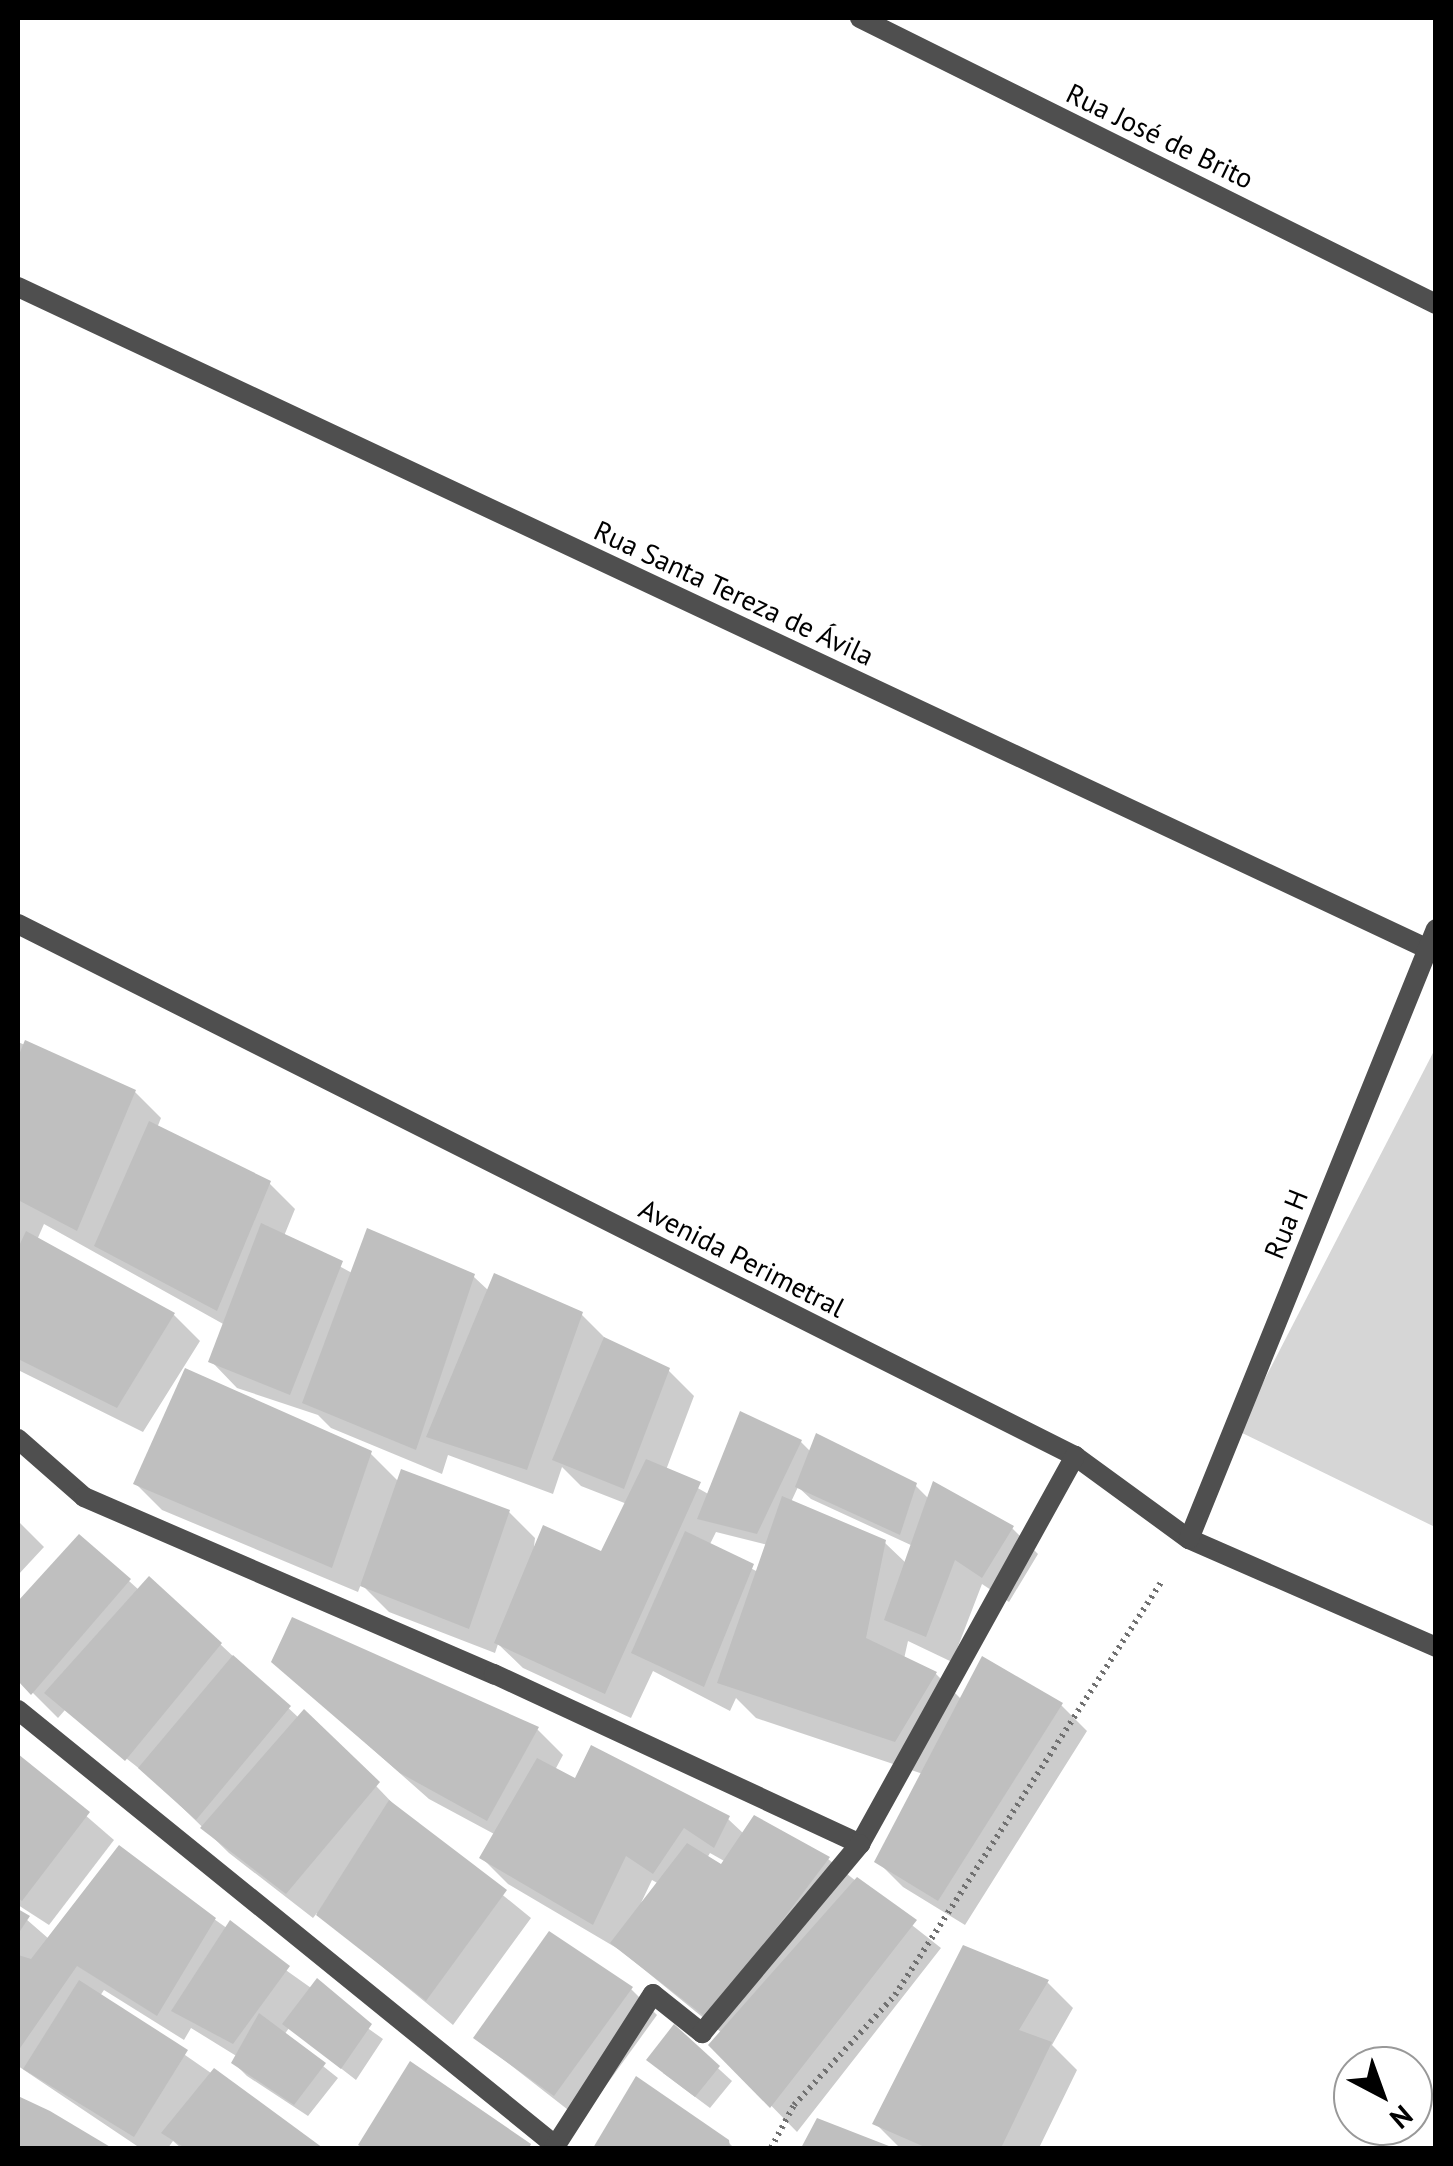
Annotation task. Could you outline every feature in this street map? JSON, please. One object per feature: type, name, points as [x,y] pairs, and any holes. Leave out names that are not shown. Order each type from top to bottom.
[{"type":"street","name":"Rua José de Brito","points":[[860,18],[1436,304]]},
{"type":"street","name":"Rua Santa Tereza de Ávila","points":[[18,287],[1431,939]]},
{"type":"street","name":"Avenida Perimetral","points":[[18,924],[1075,1456],[1188,1539],[1436,1646]]},
{"type":"street","name":"Rua H","points":[[1188,1539],[1431,939]]},
{"type":"street","points":[[18,1440],[84,1497],[494,1674],[860,1844]]},
{"type":"street","points":[[18,1710],[555,2147],[653,1994],[702,2033],[860,1844],[1075,1456]]},
{"type":"path","points":[[771,2148],[794,2105],[895,1995],[1188,1539]]},
{"type":"shaded area","points":[[1435,1049],[1435,1527],[1238,1431]]},
{"type":"building","points":[[25,1040],[136,1090],[77,1231],[18,1200],[18,1057]]},
{"type":"building","points":[[149,1121],[271,1181],[217,1311],[94,1246]]},
{"type":"building","points":[[261,1223],[343,1261],[290,1395],[208,1362]]},
{"type":"building","points":[[367,1228],[475,1274],[416,1450],[302,1403]]},
{"type":"building","points":[[26,1231],[175,1313],[117,1408],[18,1359],[18,1248]]},
{"type":"building","points":[[494,1273],[583,1312],[527,1470],[426,1437]]},
{"type":"building","points":[[604,1337],[670,1368],[624,1489],[552,1460]]},
{"type":"building","points":[[185,1368],[372,1451],[332,1568],[133,1484]]},
{"type":"building","points":[[740,1411],[802,1440],[757,1534],[697,1519]]},
{"type":"building","points":[[816,1433],[917,1483],[900,1535],[795,1487]]},
{"type":"building","points":[[646,1459],[701,1482],[605,1694],[494,1643],[543,1525],[601,1551]]},
{"type":"building","points":[[401,1469],[510,1510],[469,1629],[360,1586]]},
{"type":"building","points":[[933,1481],[1014,1526],[982,1578],[955,1560],[926,1637],[884,1620]]},
{"type":"building","points":[[782,1496],[886,1540],[866,1638],[937,1672],[895,1742],[717,1683]]},
{"type":"building","points":[[685,1531],[754,1564],[704,1687],[631,1653]]},
{"type":"building","points":[[79,1534],[131,1579],[31,1695],[18,1681],[18,1601]]},
{"type":"building","points":[[149,1576],[222,1643],[125,1761],[44,1693]]},
{"type":"building","points":[[292,1617],[539,1727],[487,1821],[400,1773],[271,1662]]},
{"type":"building","points":[[233,1655],[291,1706],[196,1820],[138,1768]]},
{"type":"building","points":[[982,1656],[1063,1703],[938,1901],[874,1862]]},
{"type":"building","points":[[304,1709],[380,1782],[286,1894],[200,1828]]},
{"type":"building","points":[[591,1745],[730,1816],[714,1848],[684,1828],[653,1874],[626,1856],[593,1925],[479,1858],[537,1758],[575,1778]]},
{"type":"building","points":[[18,1754],[90,1812],[22,1901],[18,1898]]},
{"type":"building","points":[[389,1800],[507,1890],[426,2001],[316,1915]]},
{"type":"building","points":[[754,1815],[830,1857],[708,2019],[610,1943],[687,1843],[721,1864]]},
{"type":"building","points":[[119,1845],[216,1918],[157,2016],[77,1966],[18,2051],[18,1955],[31,1959]]},
{"type":"building","points":[[857,1877],[917,1920],[770,2108],[708,2045]]},
{"type":"building","points":[[18,1909],[30,1916],[18,1934]]},
{"type":"building","points":[[230,1920],[290,1966],[233,2044],[171,2011]]},
{"type":"building","points":[[549,1931],[633,1987],[554,2096],[473,2038]]},
{"type":"building","points":[[963,1945],[1049,1980],[1019,2030],[1052,2042],[1001,2148],[927,2148],[872,2124]]},
{"type":"building","points":[[317,1978],[372,2024],[341,2069],[282,2024]]},
{"type":"building","points":[[79,1980],[188,2050],[134,2137],[23,2069]]},
{"type":"building","points":[[259,2013],[326,2063],[294,2105],[231,2063]]},
{"type":"building","points":[[674,2024],[720,2066],[695,2097],[646,2060]]},
{"type":"building","points":[[410,2061],[531,2144],[529,2148],[358,2145]]},
{"type":"building","points":[[214,2068],[323,2148],[185,2148],[161,2133]]},
{"type":"building","points":[[636,2076],[729,2140],[730,2148],[593,2148]]},
{"type":"building","points":[[18,2096],[50,2111],[112,2148],[18,2148]]},
{"type":"building","points":[[817,2118],[894,2148],[801,2148]]}]
